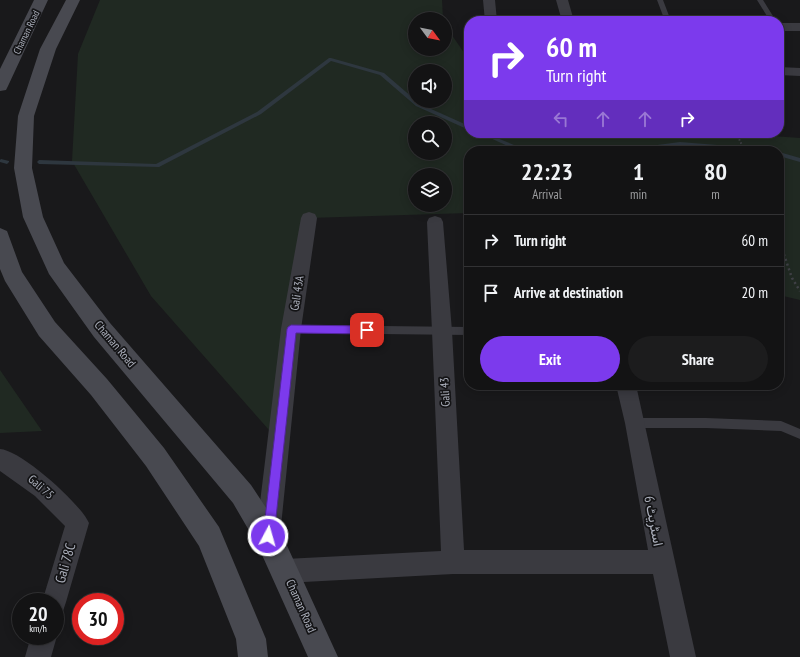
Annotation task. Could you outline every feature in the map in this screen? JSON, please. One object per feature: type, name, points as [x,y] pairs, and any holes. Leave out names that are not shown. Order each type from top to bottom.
[{"type":"street","name":"Chaman Road","points":[[0,86],[41,0]]},
{"type":"street","name":"Chaman Road","points":[[73,0],[48,49],[26,116],[23,168],[33,217],[56,268],[102,330],[242,494],[268,536],[323,657]]},
{"type":"street","points":[[489,0],[491,16]]},
{"type":"street","points":[[562,0],[567,16]]},
{"type":"street","points":[[784,27],[800,26]]},
{"type":"street","points":[[784,72],[799,74]]},
{"type":"street","name":"Gali 43A","points":[[268,536],[291,329],[309,218]]},
{"type":"street","name":"Gali 43","points":[[434,222],[442,331],[452,562]]},
{"type":"street","points":[[0,236],[12,275],[47,329],[99,387],[155,457],[209,537],[251,639],[253,657]]},
{"type":"street","name":"اسٹریٹ 6","points":[[627,390],[683,657]]},
{"type":"street","name":"Gali 75","points":[[0,460],[3,460],[27,474],[46,490],[77,523]]},
{"type":"street","name":"Gali 78C","points":[[57,593],[77,523]]},
{"type":"street","points":[[285,571],[452,562],[662,562]]},
{"type":"street","points":[[38,657],[41,645]]},
{"type":"lane","points":[[660,0],[666,16]]},
{"type":"lane","points":[[760,0],[770,16]]},
{"type":"lane","points":[[291,329],[464,331]]},
{"type":"lane","points":[[635,423],[706,423],[781,426],[800,434]]},
{"type":"path","points":[[784,255],[792,278],[800,291]]},
{"type":"shaded area","points":[[100,0],[442,0],[443,12],[408,12],[408,56],[452,56],[452,35],[464,53],[464,138],[800,138],[800,300],[784,296],[784,146],[464,146],[464,213],[309,218],[269,430],[151,296],[72,161],[78,54]]},
{"type":"shaded area","points":[[0,370],[42,431],[0,433]]},
{"type":"waterway","points":[[39,162],[157,166],[259,113],[330,59],[382,74],[418,105],[464,126]]},
{"type":"waterway","points":[[493,138],[512,146]]},
{"type":"waterway","points":[[665,146],[680,144],[705,146]]},
{"type":"waterway","points":[[784,155],[800,160]]},
{"type":"waterway","points":[[1,161],[7,162]]},
{"type":"route","points":[[268,536],[291,329],[367,330]]}]
